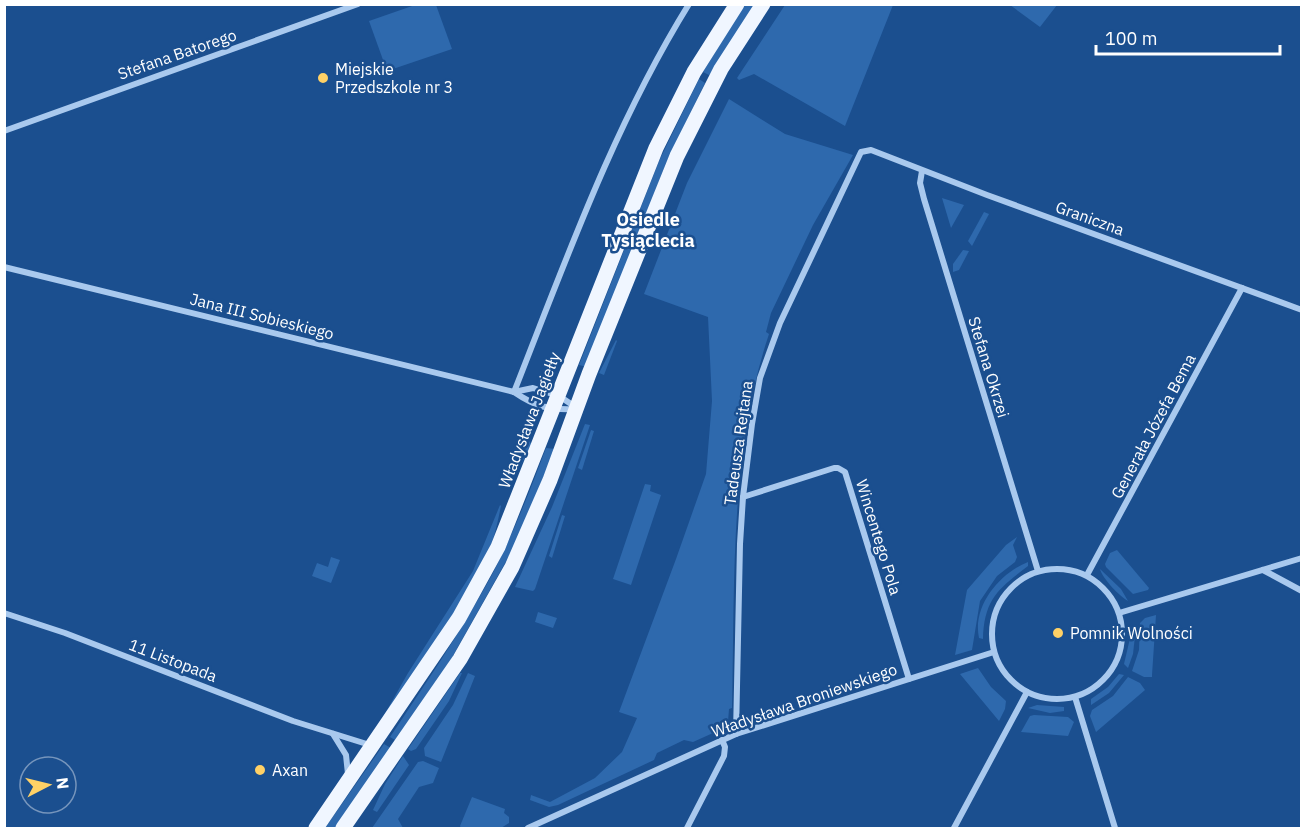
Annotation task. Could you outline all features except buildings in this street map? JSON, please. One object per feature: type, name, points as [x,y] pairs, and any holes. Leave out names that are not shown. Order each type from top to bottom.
[{"type":"main road","name":"Władysława Jagiełły","points":[[316,828],[459,618],[498,546],[656,148],[694,72],[737,4]]},
{"type":"main road","points":[[343,828],[460,658],[498,593],[536,513],[677,156],[721,69],[763,4]]},
{"type":"street","name":"Stefana Batorego","points":[[4,131],[358,4]]},
{"type":"street","points":[[514,392],[596,186],[659,52],[689,4]]},
{"type":"street","name":"Graniczna","points":[[871,150],[922,171],[1302,310]]},
{"type":"street","name":"Tadeusza Rejtana","points":[[736,734],[743,497],[760,378],[776,334],[856,159],[861,152],[871,150]]},
{"type":"street","name":"Stefana Okrzei","points":[[922,171],[920,183],[924,199],[1038,571]]},
{"type":"street","name":"Jana III Sobieskiego","points":[[4,267],[514,392],[531,403],[556,403],[577,409]]},
{"type":"street","name":"Generała Józefa Bema","points":[[1087,575],[1242,288]]},
{"type":"street","name":"Jana III Sobieskiego","points":[[514,392],[533,388],[556,403],[577,409]]},
{"type":"street","name":"Wincentego Pola","points":[[743,497],[834,468],[845,472],[909,679]]},
{"type":"street","points":[[1119,614],[1302,558]]},
{"type":"street","points":[[1063,569],[1087,575],[1106,591],[1119,614],[1122,643],[1113,668],[1096,687],[1075,697],[1047,698],[1027,692],[1011,680],[994,652],[992,629],[1002,598],[1020,580],[1038,571],[1063,569]]},
{"type":"street","points":[[1263,570],[1302,591]]},
{"type":"street","name":"11 Listopada","points":[[4,613],[64,633],[293,721],[373,746]]},
{"type":"street","name":"Władysława Broniewskiego","points":[[528,828],[736,734],[994,652]]},
{"type":"street","points":[[954,828],[1027,692]]},
{"type":"street","points":[[1075,697],[1115,828]]},
{"type":"street","points":[[332,734],[348,760],[347,783]]},
{"type":"street","points":[[687,828],[726,751],[722,740]]},
{"type":"shaded area","points":[[415,5],[436,5],[452,49],[387,71],[369,21]]},
{"type":"shaded area","points":[[744,5],[755,5],[711,76],[703,72]]},
{"type":"shaded area","points":[[785,5],[893,5],[845,126],[754,74],[739,80],[737,78]]},
{"type":"shaded area","points":[[1010,5],[1057,5],[1040,27]]},
{"type":"shaded area","points":[[699,79],[705,83],[666,163],[587,367],[579,365],[659,161]]},
{"type":"shaded area","points":[[729,99],[785,134],[853,155],[813,225],[771,313],[766,332],[769,334],[756,379],[741,472],[734,567],[732,708],[729,709],[728,722],[722,729],[693,742],[684,740],[657,753],[654,760],[558,805],[549,807],[530,800],[531,795],[550,802],[595,778],[622,752],[637,718],[619,712],[706,474],[712,401],[708,317],[644,294],[687,183]]},
{"type":"shaded area","points":[[942,198],[964,205],[951,228]]},
{"type":"shaded area","points":[[984,212],[989,214],[972,246],[968,241]]},
{"type":"shaded area","points":[[963,250],[969,251],[959,270],[953,272],[953,264]]},
{"type":"shaded area","points":[[616,340],[604,375],[599,373]]},
{"type":"shaded area","points":[[585,424],[590,425],[535,589],[533,591],[515,587],[552,507]]},
{"type":"shaded area","points":[[591,430],[594,431],[582,470],[578,468]]},
{"type":"shaded area","points":[[529,441],[532,445],[516,473],[513,471],[525,442]]},
{"type":"shaded area","points":[[546,448],[555,449],[513,549],[450,661],[395,740],[390,737],[453,641],[496,566]]},
{"type":"shaded area","points":[[645,484],[651,485],[650,491],[661,495],[631,585],[613,579]]},
{"type":"shaded area","points":[[500,505],[493,539],[477,573],[437,641],[378,726],[408,673],[473,571]]},
{"type":"shaded area","points":[[562,515],[565,516],[552,558],[549,556]]},
{"type":"shaded area","points":[[1017,537],[1013,545],[1017,557],[1015,562],[997,576],[980,601],[972,650],[955,655],[967,590],[1006,545]]},
{"type":"shaded area","points":[[1117,550],[1149,588],[1148,590],[1133,594],[1106,567],[1110,553]]},
{"type":"shaded area","points":[[331,557],[340,560],[331,583],[312,576],[317,563],[328,567]]},
{"type":"shaded area","points":[[1028,562],[1028,566],[1001,588],[995,596],[986,614],[983,639],[979,638],[980,614],[990,592],[1008,574]]},
{"type":"shaded area","points":[[1100,569],[1121,589],[1128,601],[1112,587]]},
{"type":"shaded area","points":[[538,612],[557,618],[553,628],[535,622]]},
{"type":"shaded area","points":[[1156,615],[1152,677],[1144,677],[1132,671],[1139,650],[1140,623],[1145,618]]},
{"type":"shaded area","points":[[1131,634],[1135,636],[1133,654],[1128,668],[1124,664]]},
{"type":"shaded area","points":[[978,668],[991,687],[1006,701],[999,721],[960,674]]},
{"type":"shaded area","points":[[462,673],[449,701],[416,749],[411,751],[408,749]]},
{"type":"shaded area","points":[[468,673],[475,676],[441,762],[425,756],[424,748],[453,705]]},
{"type":"shaded area","points":[[1119,674],[1124,675],[1109,693],[1091,705],[1091,699],[1108,687]]},
{"type":"shaded area","points":[[1128,677],[1140,683],[1145,690],[1096,732],[1090,716],[1092,710],[1113,696]]},
{"type":"shaded area","points":[[1037,705],[1064,707],[1064,711],[1050,713],[1028,708]]},
{"type":"shaded area","points":[[1030,716],[1068,717],[1074,722],[1068,736],[1021,732]]},
{"type":"shaded area","points":[[384,744],[391,748],[335,828],[325,828]]},
{"type":"shaded area","points":[[403,756],[409,765],[377,812],[373,810],[385,784]]},
{"type":"shaded area","points":[[423,761],[439,768],[433,783],[419,787],[398,819],[403,828],[372,828],[418,762]]},
{"type":"shaded area","points":[[472,797],[505,809],[504,813],[509,817],[509,823],[501,828],[461,828]]},
{"type":"place","name":"Miejskie Przedszkole nr 3","points":[[323,78]]},
{"type":"place","name":"Pomnik Wolności","points":[[1058,633]]},
{"type":"place","name":"Axan","points":[[260,770]]},
{"type":"district","name":"Osiedle Tysiąclecia","points":[[648,230]]}]
